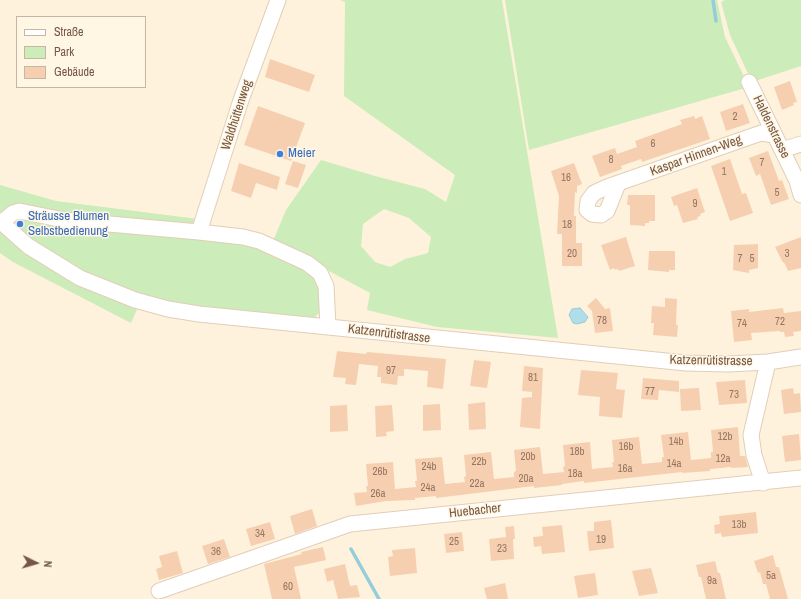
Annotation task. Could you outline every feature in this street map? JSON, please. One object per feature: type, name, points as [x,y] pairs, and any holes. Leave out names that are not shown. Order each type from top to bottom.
[{"type":"street","name":"Waldhüttenweg","points":[[199,232],[241,100],[278,0]]},
{"type":"street","name":"Haldenstrasse","points":[[749,82],[797,181],[801,195]]},
{"type":"street","name":"Kaspar Hinnen-Weg","points":[[618,184],[761,133],[774,135]]},
{"type":"street","points":[[782,150],[801,144]]},
{"type":"street","points":[[1,222],[13,213],[19,211],[80,222],[243,237],[272,245],[315,268],[324,279],[326,286],[328,327]]},
{"type":"street","name":"Katzenrütistrasse","points":[[1,222],[28,246],[67,270],[108,290],[135,300],[168,309],[199,314],[686,363],[728,364],[768,362],[801,357]]},
{"type":"street","points":[[763,483],[754,455],[752,435],[768,362]]},
{"type":"street","name":"Huebacher","points":[[159,591],[350,524],[801,478]]},
{"type":"green space","points":[[340,0],[502,0],[558,338],[437,327],[367,310],[370,293],[273,241],[286,210],[321,160],[425,189],[446,202],[455,175],[344,96],[345,2]],"holes":[[[384,209],[409,218],[431,237],[428,253],[405,259],[390,267],[375,262],[361,246],[363,224]]]},
{"type":"green space","points":[[505,0],[717,0],[725,37],[749,87],[529,150]]},
{"type":"green space","points":[[725,0],[801,0],[801,66],[752,82],[730,35],[721,2]]},
{"type":"green space","points":[[0,185],[56,201],[198,219],[194,235],[235,239],[313,271],[321,285],[323,309],[315,317],[307,320],[209,311],[143,296],[131,323],[13,262],[0,253]]},
{"type":"water","points":[[580,308],[588,317],[585,322],[577,324],[573,323],[569,315],[572,309]]},
{"type":"building","points":[[270,59],[315,75],[309,92],[265,77]]},
{"type":"building","points":[[790,81],[797,102],[793,103],[794,105],[782,110],[774,87]]},
{"type":"building","points":[[743,104],[750,123],[726,131],[720,112]]},
{"type":"building","points":[[258,106],[305,123],[291,161],[244,145]]},
{"type":"building","points":[[694,116],[695,119],[702,116],[710,139],[642,162],[641,159],[621,166],[622,169],[600,177],[592,156],[615,148],[617,154],[637,147],[635,141],[682,124],[680,120]]},
{"type":"building","points":[[768,151],[779,181],[782,180],[789,199],[771,205],[760,174],[756,176],[749,158]]},
{"type":"building","points":[[730,159],[742,194],[746,193],[753,213],[730,221],[711,166]]},
{"type":"building","points":[[293,161],[306,165],[298,188],[285,184]]},
{"type":"building","points":[[239,163],[280,177],[277,190],[256,183],[251,198],[231,191]]},
{"type":"building","points":[[574,163],[582,184],[577,186],[577,193],[575,192],[574,216],[576,216],[576,243],[582,243],[582,266],[562,266],[562,234],[557,234],[559,196],[551,171]]},
{"type":"building","points":[[697,188],[705,212],[700,214],[701,216],[697,217],[698,219],[683,223],[677,205],[674,206],[671,197]]},
{"type":"building","points":[[628,195],[655,195],[655,221],[645,223],[645,226],[630,225],[630,205],[627,205]]},
{"type":"building","points":[[626,237],[635,266],[619,271],[618,269],[615,270],[614,268],[610,270],[601,245]]},
{"type":"building","points":[[801,237],[801,268],[788,271],[775,247]]},
{"type":"building","points":[[758,244],[758,268],[749,270],[749,273],[733,270],[734,245]]},
{"type":"building","points":[[649,251],[675,251],[675,270],[669,270],[669,272],[648,270]]},
{"type":"building","points":[[596,298],[605,309],[610,308],[613,331],[595,333],[592,311],[587,306]]},
{"type":"building","points":[[665,298],[677,299],[677,337],[653,335],[654,323],[651,323],[652,306],[665,307]]},
{"type":"building","points":[[783,308],[784,313],[801,311],[801,331],[793,332],[794,336],[785,337],[784,332],[780,331],[751,333],[752,340],[734,342],[731,311],[749,309],[749,312]]},
{"type":"building","points":[[337,351],[446,359],[443,389],[427,387],[428,371],[404,369],[404,376],[398,376],[397,385],[381,383],[381,377],[377,377],[378,366],[359,364],[356,385],[345,384],[346,378],[333,377]]},
{"type":"building","points":[[474,360],[491,362],[487,388],[470,386]]},
{"type":"building","points":[[524,366],[543,368],[540,429],[520,427],[522,398],[532,397],[532,392],[522,391]]},
{"type":"building","points":[[581,370],[618,373],[616,389],[625,390],[622,418],[599,416],[600,397],[578,395]]},
{"type":"building","points":[[643,378],[679,381],[679,392],[659,390],[658,400],[641,399]]},
{"type":"building","points":[[745,380],[747,403],[719,405],[716,382]]},
{"type":"building","points":[[699,388],[701,410],[681,411],[680,389]]},
{"type":"building","points":[[793,388],[794,394],[800,393],[801,412],[784,414],[781,390]]},
{"type":"building","points":[[485,402],[486,429],[469,430],[468,404]]},
{"type":"building","points":[[440,404],[441,430],[423,431],[423,405]]},
{"type":"building","points":[[347,405],[348,431],[330,432],[330,406]]},
{"type":"building","points":[[392,405],[394,431],[386,432],[387,436],[376,437],[375,406]]},
{"type":"building","points":[[738,427],[740,456],[745,456],[748,467],[710,469],[710,471],[682,472],[584,483],[584,481],[562,485],[534,488],[534,486],[436,498],[436,496],[415,498],[415,500],[386,501],[356,506],[354,493],[367,492],[366,486],[368,486],[366,464],[393,462],[395,489],[416,487],[415,481],[417,481],[415,459],[442,457],[445,484],[465,482],[464,477],[466,476],[464,455],[491,452],[494,479],[514,477],[514,472],[516,471],[514,450],[540,447],[543,474],[564,472],[563,467],[565,466],[563,445],[590,442],[592,469],[613,467],[612,440],[639,437],[642,464],[662,462],[662,457],[664,457],[661,435],[688,432],[691,460],[711,458],[711,452],[713,452],[711,430]]},
{"type":"building","points":[[799,434],[801,460],[785,462],[782,436]]},
{"type":"building","points":[[312,509],[317,526],[295,534],[290,516]]},
{"type":"building","points":[[756,512],[758,533],[722,537],[721,533],[715,534],[714,525],[720,524],[719,516]]},
{"type":"building","points":[[611,520],[614,548],[589,551],[587,531],[594,531],[594,522]]},
{"type":"building","points":[[270,522],[275,539],[251,546],[246,529]]},
{"type":"building","points":[[562,525],[565,552],[542,554],[541,546],[534,547],[533,537],[543,536],[542,527]]},
{"type":"building","points":[[514,526],[514,559],[491,561],[489,539],[506,537],[505,527]]},
{"type":"building","points":[[462,532],[464,551],[446,553],[444,534]]},
{"type":"building","points":[[224,539],[230,557],[208,564],[202,546]]},
{"type":"building","points":[[323,547],[326,560],[294,567],[301,599],[272,599],[264,564],[302,554],[301,552]]},
{"type":"building","points":[[415,548],[417,573],[390,576],[388,557],[393,556],[392,550]]},
{"type":"building","points":[[177,551],[183,573],[159,580],[156,569],[162,567],[159,556]]},
{"type":"building","points":[[773,555],[776,567],[779,567],[788,599],[770,599],[766,584],[763,584],[760,572],[758,573],[754,561]]},
{"type":"building","points":[[715,561],[718,573],[720,573],[726,599],[706,599],[701,577],[699,577],[696,565]]},
{"type":"building","points":[[345,564],[350,586],[357,585],[360,597],[338,599],[333,580],[327,582],[324,569]]},
{"type":"building","points":[[651,568],[658,593],[639,596],[632,571]]},
{"type":"building","points":[[595,573],[598,595],[578,598],[574,576]]},
{"type":"building","points":[[505,583],[508,599],[487,599],[484,588]]},
{"type":"waterway","points":[[713,0],[716,21]]},
{"type":"waterway","points":[[351,549],[379,599]]},
{"type":"place","name":"Meier","points":[[280,154]]},
{"type":"place","name":"Sträusse Blumen Selbstbedienung","points":[[20,224]]}]
